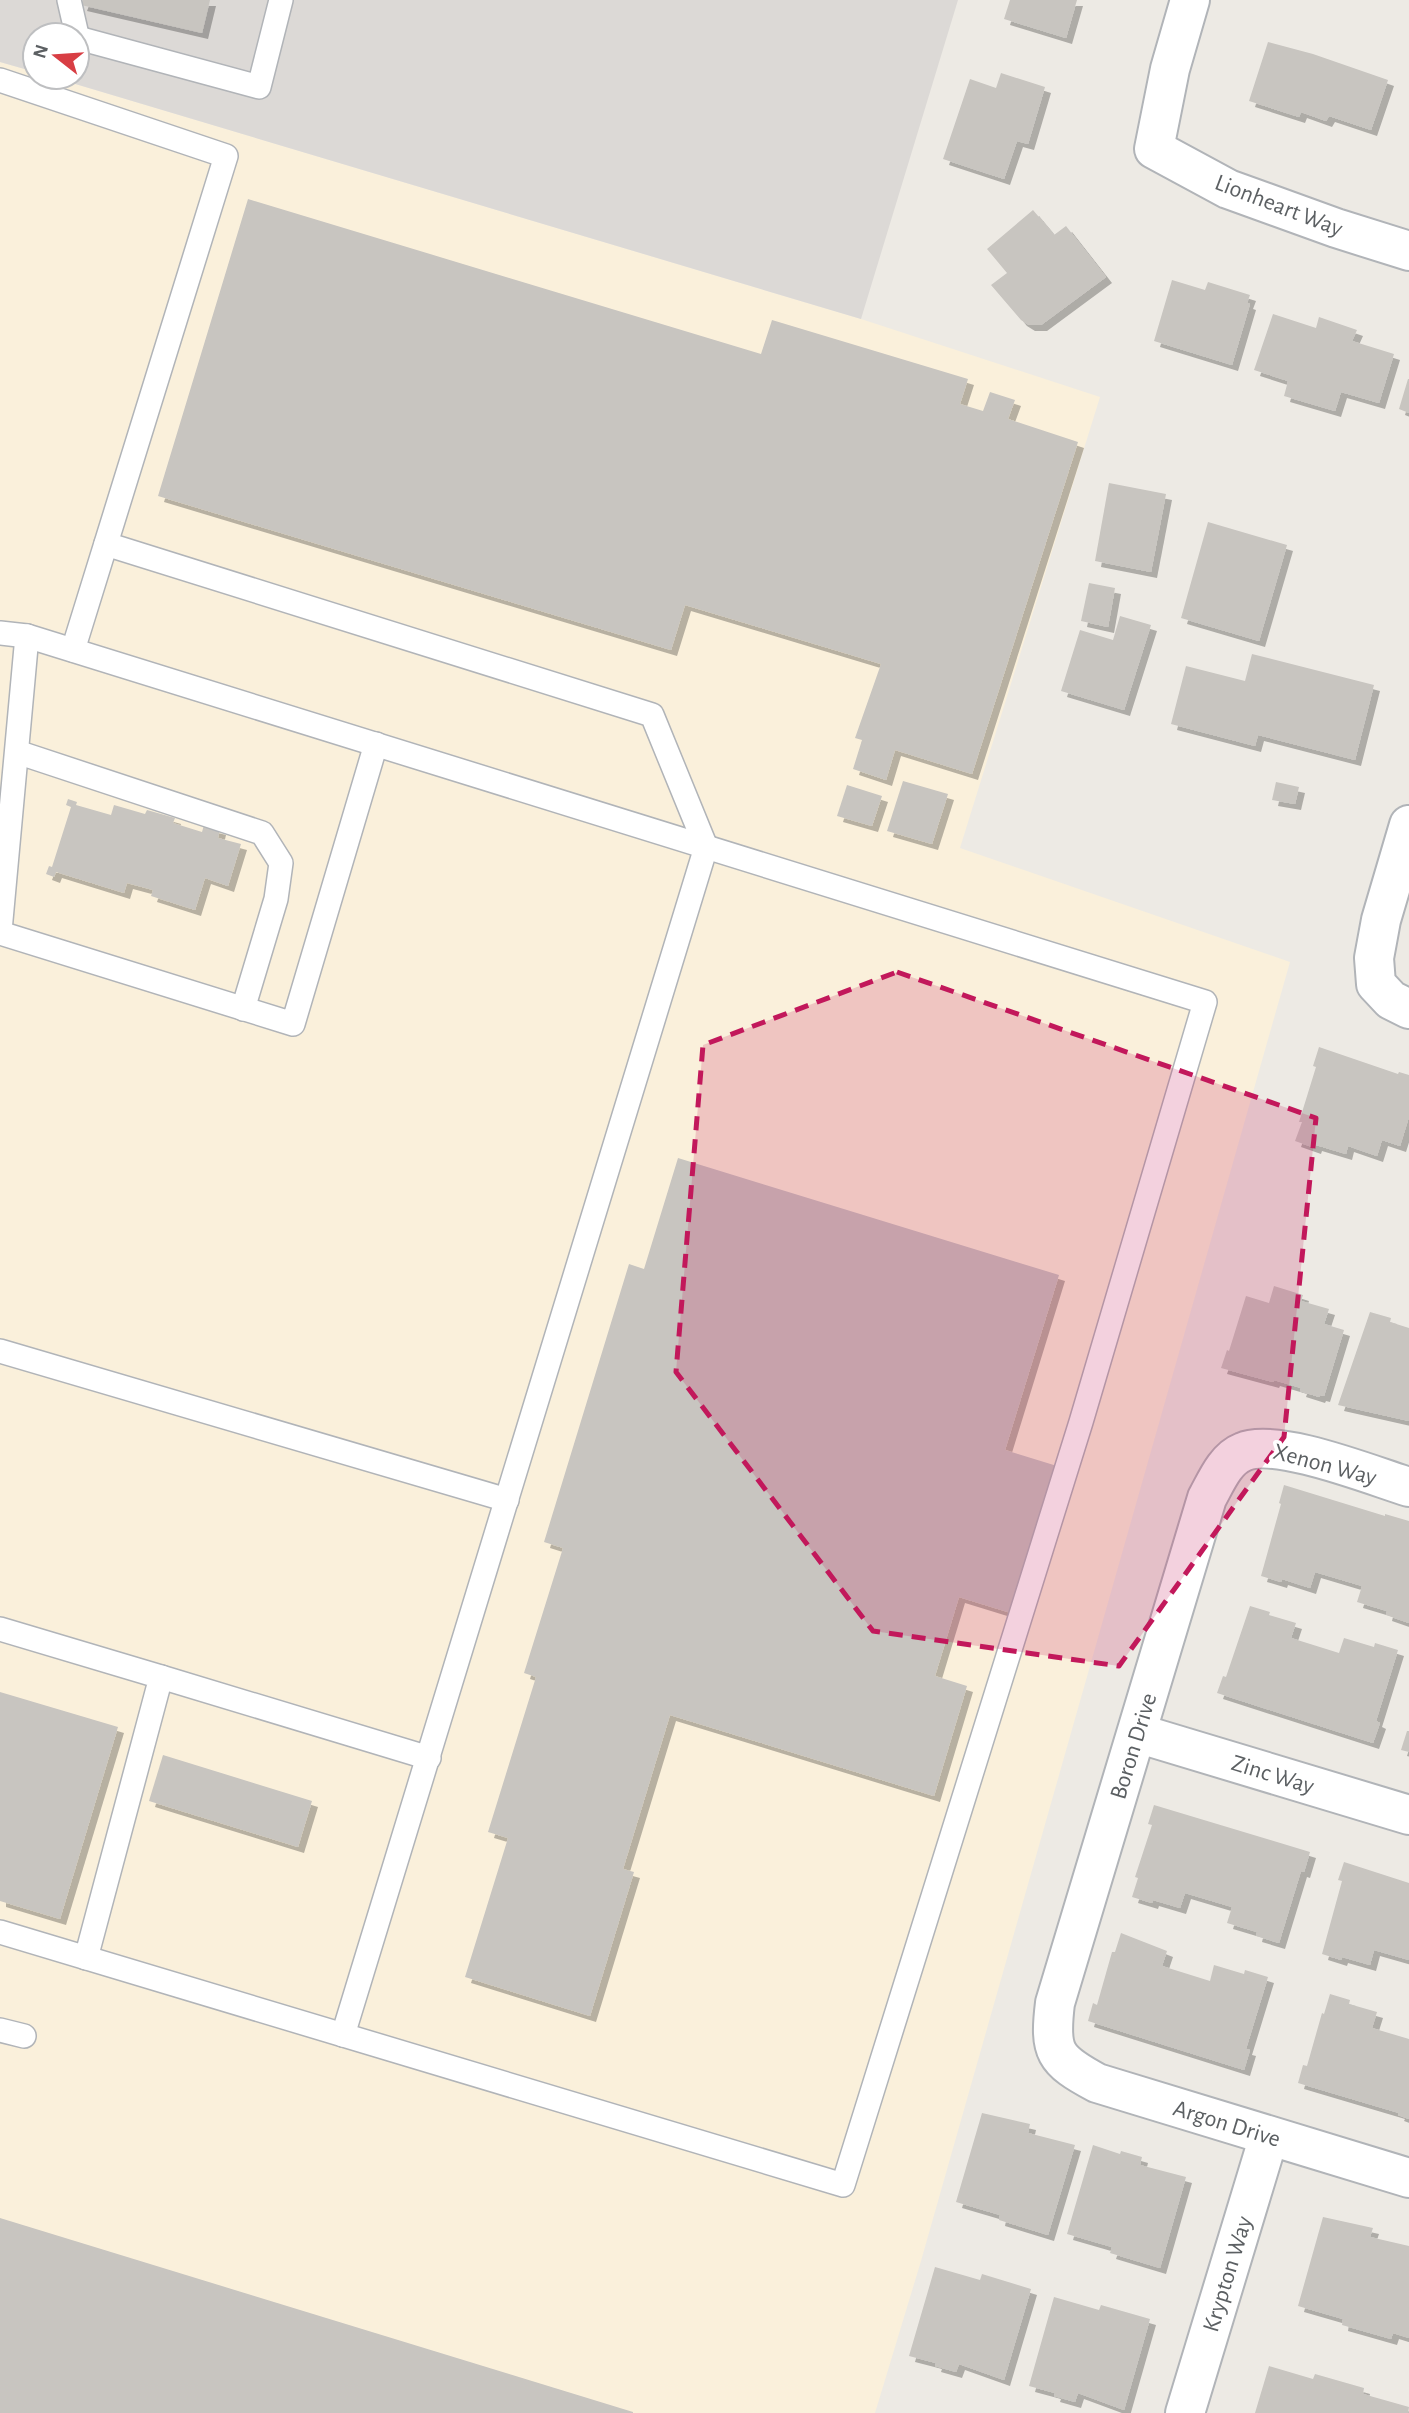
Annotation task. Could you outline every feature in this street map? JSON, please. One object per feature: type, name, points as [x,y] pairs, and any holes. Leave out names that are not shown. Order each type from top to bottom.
[{"type":"street","name":"Lionheart Way","points":[[1190,0],[1170,69],[1154,149],[1228,189],[1336,229],[1409,251]]},
{"type":"street","points":[[1409,825],[1381,920],[1374,958],[1376,985],[1391,1000],[1409,1009]]},
{"type":"street","name":"Xenon Way","points":[[1241,1452],[1265,1447],[1296,1452],[1409,1487]]},
{"type":"street","name":"Boron Drive","points":[[1055,2050],[1052,2026],[1055,2003],[1207,1498],[1222,1471],[1241,1452]]},
{"type":"street","name":"Zinc Way","points":[[1137,1733],[1409,1815]]},
{"type":"street","name":"Argon Drive","points":[[1055,2050],[1070,2068],[1097,2083],[1409,2178]]},
{"type":"street","name":"Krypton Way","points":[[1185,2413],[1269,2136]]},
{"type":"lane","points":[[69,0],[74,21]]},
{"type":"lane","points":[[91,42],[259,87],[281,0]]},
{"type":"lane","points":[[0,80],[226,156],[73,650]]},
{"type":"lane","points":[[106,544],[652,715],[706,847],[343,2035]]},
{"type":"lane","points":[[0,634],[27,636],[73,650],[1205,1002],[1085,1409],[843,2185],[0,1932]]},
{"type":"lane","points":[[27,636],[0,932],[243,1009],[293,1024],[376,744]]},
{"type":"lane","points":[[17,752],[262,833],[281,863],[276,899],[243,1009]]},
{"type":"lane","points":[[0,1351],[507,1500]]},
{"type":"lane","points":[[0,1629],[429,1758]]},
{"type":"lane","points":[[86,1958],[161,1677]]},
{"type":"lane","points":[[0,2030],[24,2036]]},
{"type":"highlighted area","points":[[897,972],[1316,1118],[1284,1437],[1119,1666],[873,1631],[676,1372],[703,1045]]},
{"type":"shaded area","points":[[0,0],[958,0],[861,319],[91,89],[91,21],[21,21],[21,68],[0,62]]},
{"type":"shaded area","points":[[0,62],[21,68],[21,91],[91,91],[91,89],[861,319],[1100,397],[960,848],[1290,962],[921,2261],[875,2413],[0,2413]]},
{"type":"building","points":[[83,0],[210,0],[202,33],[81,5]]},
{"type":"building","points":[[1010,0],[1077,0],[1066,38],[1004,19]]},
{"type":"building","points":[[1268,42],[1313,54],[1388,80],[1371,130],[1329,116],[1326,121],[1301,112],[1299,117],[1249,101]]},
{"type":"building","points":[[1001,73],[1045,87],[1028,144],[1017,141],[1004,179],[943,159],[970,79],[996,88]]},
{"type":"building","points":[[248,199],[761,354],[772,320],[968,379],[960,404],[983,411],[990,392],[1015,400],[1008,419],[1078,442],[972,774],[895,750],[886,780],[853,769],[862,740],[855,738],[881,664],[685,605],[671,650],[158,496]]},
{"type":"building","points":[[1033,210],[1054,235],[1066,226],[1106,277],[1041,325],[1029,325],[1021,320],[991,285],[1007,273],[987,249]]},
{"type":"building","points":[[1172,280],[1205,290],[1208,282],[1250,295],[1247,303],[1250,304],[1232,365],[1154,341]]},
{"type":"building","points":[[1273,314],[1316,328],[1319,317],[1357,330],[1352,341],[1394,354],[1379,403],[1341,392],[1335,411],[1284,396],[1288,381],[1254,370]]},
{"type":"building","points":[[1409,379],[1409,413],[1399,409]]},
{"type":"building","points":[[1109,483],[1166,494],[1151,572],[1095,561]]},
{"type":"building","points":[[1208,522],[1287,545],[1259,641],[1181,618]]},
{"type":"building","points":[[1089,583],[1115,588],[1108,627],[1081,621]]},
{"type":"building","points":[[1120,616],[1151,625],[1124,710],[1061,691],[1080,630],[1113,640]]},
{"type":"building","points":[[1252,654],[1374,685],[1355,760],[1258,735],[1255,746],[1171,724],[1186,666],[1245,681]]},
{"type":"building","points":[[903,781],[948,794],[932,844],[887,831]]},
{"type":"building","points":[[1276,782],[1299,787],[1295,804],[1272,800]]},
{"type":"building","points":[[847,785],[882,796],[872,826],[837,816]]},
{"type":"building","points":[[68,799],[77,802],[76,805],[111,815],[114,805],[145,814],[147,810],[175,818],[173,823],[202,832],[204,825],[220,829],[218,838],[241,844],[228,886],[205,878],[195,910],[151,896],[153,890],[127,883],[124,893],[56,872],[54,877],[46,874],[49,866],[52,867],[71,807],[66,805]]},
{"type":"building","points":[[1319,1047],[1398,1074],[1409,1075],[1409,1117],[1400,1146],[1382,1140],[1377,1156],[1348,1146],[1346,1154],[1295,1141]]},
{"type":"building","points":[[678,1158],[1059,1275],[1005,1450],[1057,1466],[1011,1613],[959,1597],[935,1676],[967,1686],[934,1796],[670,1715],[623,1869],[634,1872],[590,2016],[465,1977],[508,1838],[488,1832],[536,1677],[524,1673],[563,1548],[544,1542],[629,1264],[644,1269]]},
{"type":"building","points":[[1274,1286],[1303,1295],[1301,1301],[1329,1309],[1324,1324],[1344,1330],[1324,1396],[1300,1391],[1301,1388],[1274,1380],[1273,1382],[1221,1368],[1246,1296],[1269,1303]]},
{"type":"building","points":[[1370,1312],[1391,1318],[1390,1322],[1409,1328],[1409,1421],[1338,1405]]},
{"type":"building","points":[[1284,1485],[1409,1521],[1409,1623],[1386,1615],[1387,1611],[1357,1602],[1362,1586],[1315,1572],[1310,1588],[1261,1576]]},
{"type":"building","points":[[1250,1606],[1296,1623],[1291,1638],[1339,1653],[1344,1638],[1374,1647],[1375,1643],[1398,1650],[1376,1721],[1380,1723],[1373,1743],[1217,1693],[1223,1676],[1226,1677]]},
{"type":"building","points":[[0,1692],[118,1727],[60,1919],[0,1901]]},
{"type":"building","points":[[1409,1731],[1409,1752],[1401,1750]]},
{"type":"building","points":[[163,1755],[312,1801],[298,1847],[149,1801]]},
{"type":"building","points":[[1154,1805],[1310,1852],[1304,1872],[1301,1871],[1279,1943],[1256,1936],[1257,1932],[1227,1923],[1232,1907],[1185,1893],[1180,1908],[1132,1897],[1138,1878],[1135,1877],[1152,1825],[1148,1824]]},
{"type":"building","points":[[1344,1862],[1409,1883],[1409,1960],[1374,1950],[1370,1965],[1322,1954],[1342,1881],[1338,1880]]},
{"type":"building","points":[[1121,1933],[1167,1951],[1162,1966],[1210,1981],[1214,1965],[1244,1974],[1245,1970],[1268,1977],[1246,2049],[1250,2050],[1244,2070],[1088,2021],[1093,2003],[1097,2005],[1112,1952],[1115,1952]]},
{"type":"building","points":[[1330,1994],[1350,2000],[1349,2004],[1377,2012],[1372,2028],[1409,2039],[1409,2119],[1398,2115],[1399,2113],[1298,2083],[1303,2065],[1307,2066]]},
{"type":"building","points":[[982,2113],[1030,2124],[1028,2133],[1075,2145],[1048,2235],[999,2220],[1000,2215],[956,2202]]},
{"type":"building","points":[[1093,2145],[1120,2154],[1121,2151],[1142,2157],[1140,2165],[1186,2177],[1160,2268],[1110,2253],[1112,2247],[1067,2234]]},
{"type":"building","points":[[1323,2217],[1373,2228],[1370,2237],[1409,2246],[1409,2338],[1393,2333],[1391,2339],[1342,2325],[1343,2319],[1298,2306]]},
{"type":"building","points":[[0,2218],[633,2412],[633,2413],[0,2413]]},
{"type":"building","points":[[935,2267],[980,2280],[982,2274],[1031,2289],[1004,2380],[959,2364],[956,2372],[909,2356]]},
{"type":"building","points":[[1054,2297],[1099,2310],[1101,2305],[1150,2319],[1124,2410],[1078,2393],[1075,2402],[1029,2386]]},
{"type":"building","points":[[1269,2366],[1313,2379],[1315,2374],[1364,2388],[1363,2394],[1409,2407],[1408,2413],[1255,2413]]}]
